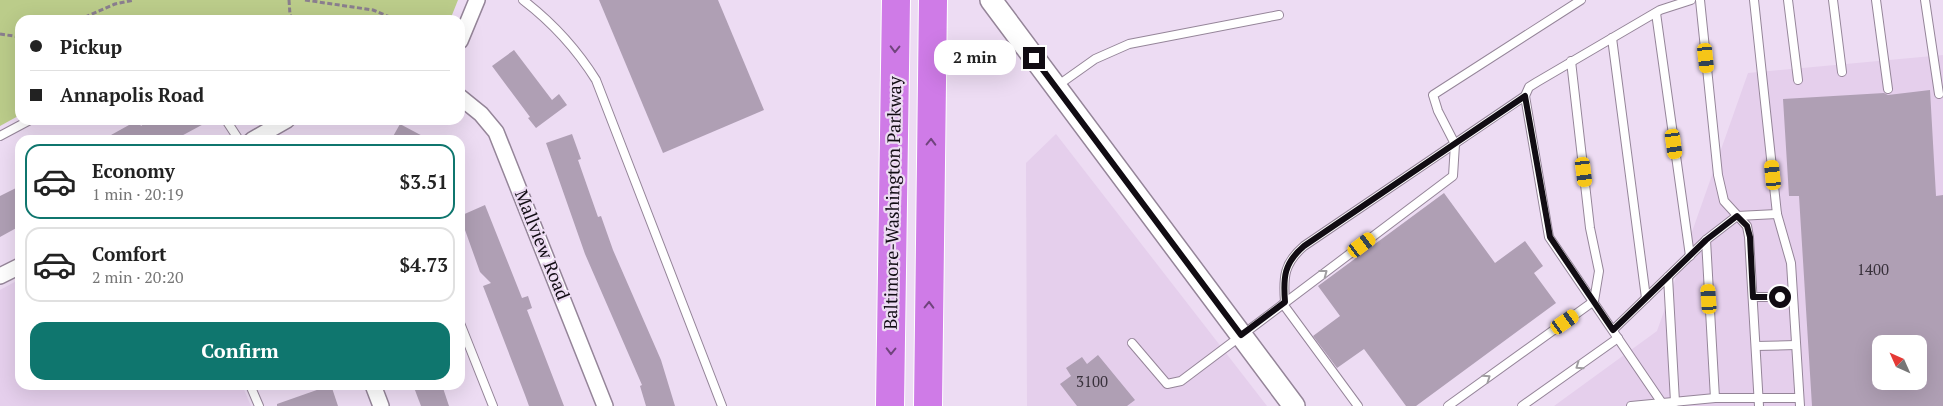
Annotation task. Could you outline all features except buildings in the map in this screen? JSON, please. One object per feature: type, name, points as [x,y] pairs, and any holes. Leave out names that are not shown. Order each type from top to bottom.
[{"type":"highway","name":"Baltimore-Washington Parkway","points":[[890,406],[896,0]]},
{"type":"highway","points":[[928,406],[933,0]]},
{"type":"main road","points":[[991,0],[1294,406]]},
{"type":"street","points":[[465,28],[477,0]]},
{"type":"street","name":"Mallview Road","points":[[465,101],[481,114],[496,132],[606,406]]},
{"type":"street","points":[[261,135],[278,125]]},
{"type":"street","points":[[0,276],[15,268]]},
{"type":"street","points":[[375,390],[381,406]]},
{"type":"lane","points":[[523,0],[563,35],[581,55],[596,80],[722,406]]},
{"type":"lane","points":[[1132,343],[1167,384],[1181,381],[1453,176],[1455,144],[1438,111],[1433,95],[1581,0]]},
{"type":"lane","points":[[1358,406],[1284,303],[1285,272],[1292,256],[1525,96],[1529,87],[1656,13],[1691,0]]},
{"type":"lane","points":[[1700,0],[1718,174],[1724,201],[1747,226],[1750,237],[1759,402]]},
{"type":"lane","points":[[1631,406],[1675,402],[1704,402],[1715,398],[1759,402],[1799,402],[1791,263],[1777,214],[1754,0]]},
{"type":"lane","points":[[1788,0],[1798,80]]},
{"type":"lane","points":[[1833,0],[1842,72]]},
{"type":"lane","points":[[1876,0],[1888,89]]},
{"type":"lane","points":[[1925,0],[1939,94]]},
{"type":"lane","points":[[1656,13],[1690,256]]},
{"type":"lane","points":[[1056,87],[1095,60],[1129,44],[1279,15]]},
{"type":"lane","points":[[1612,38],[1646,298]]},
{"type":"lane","points":[[1448,406],[1594,301],[1598,271],[1590,228],[1571,61]]},
{"type":"lane","points":[[1525,96],[1550,237],[1664,404]]},
{"type":"lane","points":[[0,136],[21,125]]},
{"type":"lane","points":[[1613,330],[1706,240],[1737,216],[1777,214]]},
{"type":"lane","points":[[1706,240],[1715,398]]},
{"type":"lane","points":[[1668,277],[1675,402]]},
{"type":"lane","points":[[1753,297],[1794,297]]},
{"type":"lane","points":[[465,336],[493,406]]},
{"type":"lane","points":[[1522,406],[1618,338]]},
{"type":"lane","points":[[1756,346],[1796,345]]},
{"type":"lane","points":[[252,390],[259,406]]},
{"type":"path","points":[[90,15],[115,4],[134,0]]},
{"type":"path","points":[[289,0],[290,15]]},
{"type":"path","points":[[305,0],[372,10],[384,15]]},
{"type":"path","points":[[0,34],[15,36]]},
{"type":"shaded area","points":[[1943,55],[1943,406],[1554,406],[1657,331],[1748,73]]},
{"type":"shaded area","points":[[1056,134],[1267,406],[1027,406],[1026,163]]},
{"type":"shaded area","points":[[15,282],[15,390],[244,390],[251,406],[0,406],[0,290]]},
{"type":"green space","points":[[0,0],[458,0],[452,15],[15,15],[15,118],[0,126]]},
{"type":"route","points":[[1034,58],[1241,335],[1285,302],[1285,272],[1292,256],[1525,96],[1550,237],[1556,249],[1576,274],[1613,330],[1706,240],[1737,216],[1747,226],[1750,237],[1753,297],[1780,297]]}]
